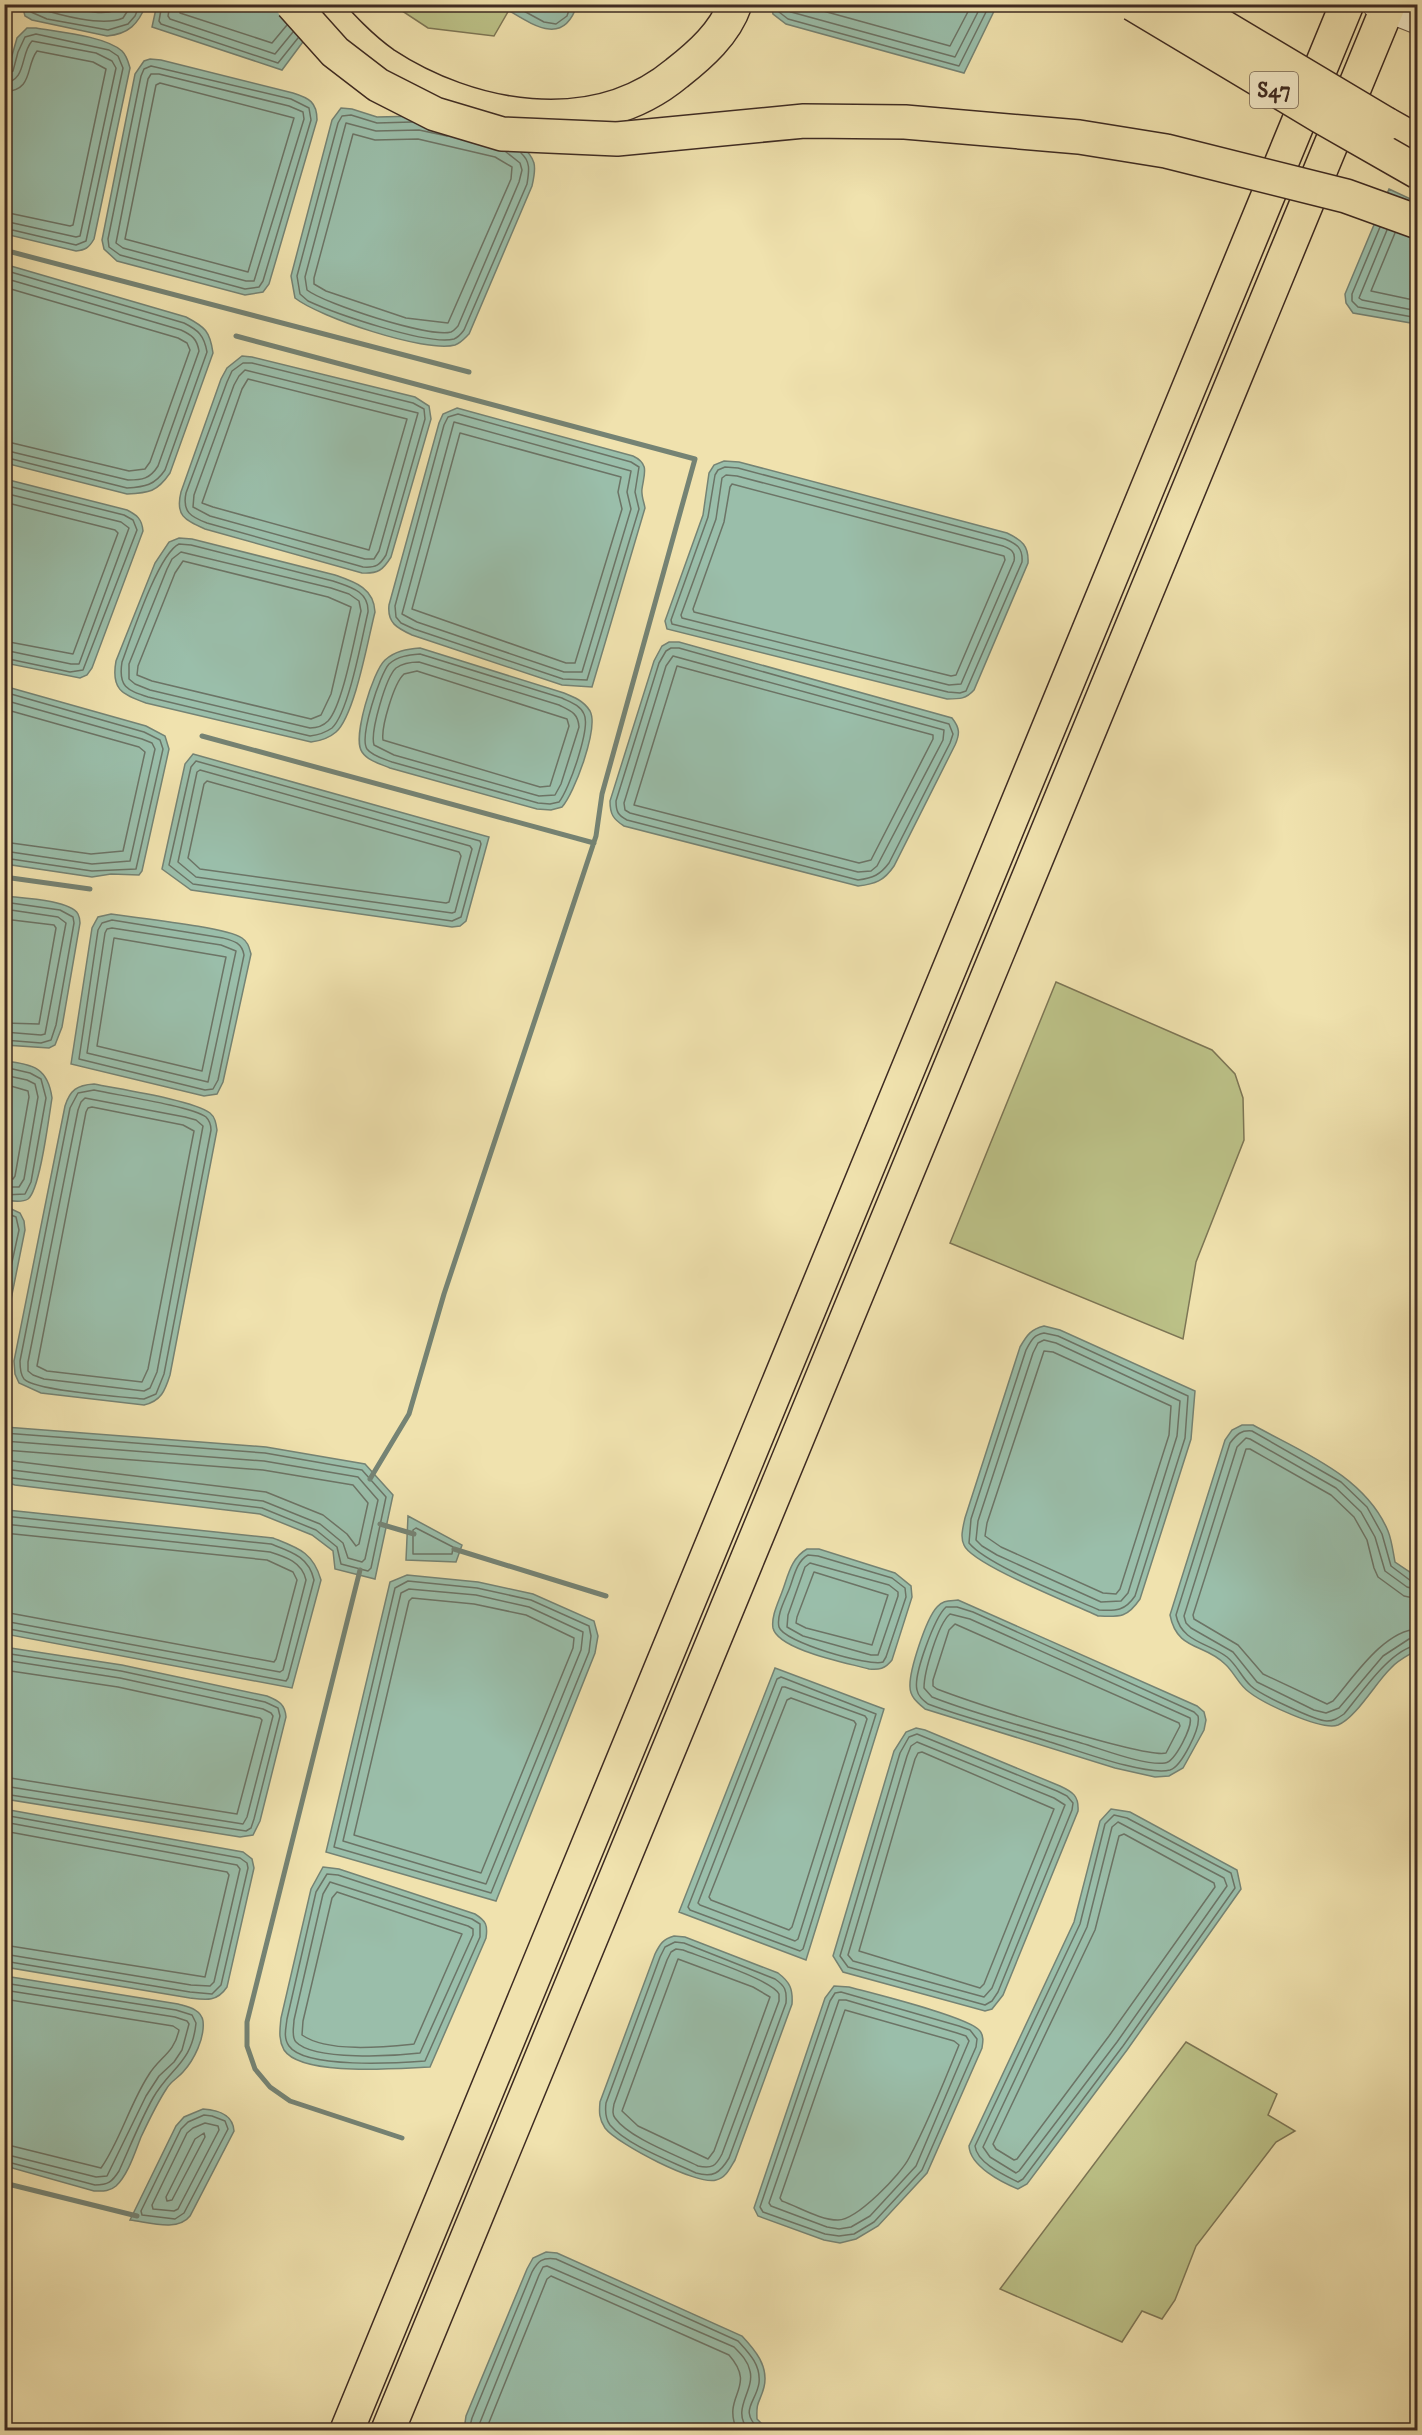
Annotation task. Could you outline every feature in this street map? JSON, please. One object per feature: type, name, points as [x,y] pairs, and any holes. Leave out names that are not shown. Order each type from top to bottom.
[{"type":"main road","points":[[292,4],[335,52],[378,85],[435,114],[502,134],[617,139],[804,121],[905,122],[1079,137],[1166,151],[1346,196],[1418,222]]},
{"type":"main road","points":[[321,4],[350,36],[384,63],[422,85],[463,102],[495,111],[547,117],[590,114],[629,103],[669,81],[706,50],[735,4]]},
{"type":"main road","name":"S47","points":[[1133,4],[1418,172]]},
{"type":"main road","name":"S47","points":[[1185,4],[1418,142]]},
{"type":"main road","points":[[1202,4],[1386,124]]},
{"type":"main road","points":[[347,2430],[1347,4]]},
{"type":"main road","points":[[388,2430],[1384,6]]},
{"type":"street","points":[[1384,6],[1418,21]]},
{"type":"green space","points":[[499,4],[509,10],[494,36],[428,28],[393,5]]},
{"type":"green space","points":[[1056,982],[1212,1050],[1235,1074],[1243,1098],[1244,1140],[1196,1262],[1183,1339],[950,1243]]},
{"type":"green space","points":[[1186,2042],[1277,2094],[1268,2115],[1295,2131],[1276,2142],[1196,2246],[1175,2300],[1162,2319],[1142,2311],[1122,2342],[1000,2289]]},
{"type":"water","points":[[22,4],[146,5],[140,18],[132,27],[121,33],[107,36],[32,20],[25,16]]},
{"type":"water","points":[[157,4],[307,5],[317,23],[282,70],[152,27]]},
{"type":"water","points":[[771,4],[997,5],[964,73],[786,24],[773,14]]},
{"type":"water","points":[[499,5],[577,5],[570,19],[562,27],[553,29],[532,24]]},
{"type":"water","points":[[27,28],[69,33],[105,42],[122,51],[130,68],[94,239],[82,250],[76,251],[5,234],[5,80],[17,38]]},
{"type":"water","points":[[150,59],[293,93],[308,99],[316,109],[317,120],[269,284],[263,292],[245,295],[117,261],[104,249],[102,240],[135,74],[144,61]]},
{"type":"water","points":[[341,108],[377,117],[420,116],[520,144],[532,158],[535,167],[532,186],[469,334],[455,345],[421,344],[373,332],[326,314],[295,298],[291,276],[332,120]]},
{"type":"water","points":[[1389,189],[1417,202],[1417,324],[1353,313],[1346,303],[1345,294]]},
{"type":"water","points":[[4,264],[186,317],[206,330],[213,353],[170,473],[156,488],[147,492],[127,494],[5,463]]},
{"type":"water","points":[[242,356],[415,397],[429,406],[431,419],[391,557],[380,570],[362,573],[205,529],[183,516],[179,507],[181,492],[221,379],[227,368]]},
{"type":"water","points":[[457,408],[633,456],[644,466],[642,496],[645,508],[592,687],[562,685],[412,635],[391,621],[389,605],[439,423],[443,414]]},
{"type":"water","points":[[724,461],[739,462],[1007,533],[1017,538],[1026,548],[1028,563],[974,690],[962,698],[947,699],[667,629],[665,621],[703,515],[709,473],[714,465]]},
{"type":"water","points":[[5,479],[127,510],[140,520],[143,531],[92,668],[87,675],[80,678],[5,663]]},
{"type":"water","points":[[179,538],[192,539],[335,575],[356,583],[367,592],[374,604],[375,612],[355,694],[343,723],[336,732],[324,739],[311,742],[146,703],[130,697],[120,689],[115,678],[116,661],[155,563],[169,542]]},
{"type":"water","points":[[669,642],[679,642],[952,718],[958,728],[957,741],[894,866],[887,875],[874,883],[858,886],[624,826],[615,818],[610,801],[654,661],[662,646]]},
{"type":"water","points":[[420,648],[564,693],[588,708],[592,719],[588,745],[579,775],[562,807],[551,810],[537,809],[390,768],[368,758],[362,752],[360,733],[365,705],[380,667],[385,660],[397,653]]},
{"type":"water","points":[[4,686],[146,726],[165,736],[169,749],[142,871],[139,875],[111,874],[92,877],[5,864]]},
{"type":"water","points":[[193,754],[489,837],[466,921],[460,926],[452,927],[191,890],[162,869],[185,764]]},
{"type":"water","points":[[5,896],[56,903],[73,909],[79,916],[80,923],[62,1027],[55,1045],[49,1048],[5,1045]]},
{"type":"water","points":[[111,914],[218,930],[242,938],[247,943],[251,954],[223,1082],[217,1094],[204,1096],[71,1064],[92,928],[98,917]]},
{"type":"water","points":[[5,1061],[37,1069],[47,1080],[52,1098],[36,1182],[28,1199],[20,1201],[5,1200]]},
{"type":"water","points":[[94,1084],[172,1099],[201,1108],[212,1115],[217,1127],[170,1375],[162,1394],[155,1401],[144,1405],[41,1393],[19,1383],[15,1374],[14,1361],[65,1106],[75,1089]]},
{"type":"water","points":[[5,1206],[20,1213],[25,1230],[5,1329]]},
{"type":"water","points":[[1044,1326],[1060,1330],[1195,1391],[1191,1439],[1140,1599],[1131,1610],[1122,1615],[1098,1616],[1003,1573],[971,1553],[963,1542],[962,1532],[965,1518],[1020,1347],[1030,1333]]},
{"type":"water","points":[[1242,1425],[1253,1425],[1311,1456],[1348,1480],[1378,1512],[1388,1531],[1395,1562],[1417,1577],[1417,1650],[1394,1665],[1352,1715],[1338,1725],[1330,1726],[1306,1720],[1256,1697],[1242,1686],[1217,1657],[1185,1641],[1174,1627],[1170,1615],[1225,1440],[1232,1430]]},
{"type":"water","points":[[5,1427],[266,1447],[365,1464],[393,1495],[375,1579],[335,1569],[333,1551],[312,1535],[260,1514],[5,1482]]},
{"type":"water","points":[[7,1510],[273,1538],[297,1548],[314,1563],[321,1580],[292,1688],[5,1634],[4,1512]]},
{"type":"water","points":[[408,1516],[462,1545],[456,1562],[406,1560]]},
{"type":"water","points":[[807,1549],[819,1549],[895,1573],[911,1586],[912,1597],[892,1660],[887,1665],[879,1669],[869,1669],[831,1659],[800,1649],[778,1636],[773,1628],[775,1610],[791,1568],[797,1557]]},
{"type":"water","points":[[407,1575],[478,1582],[533,1594],[594,1621],[598,1636],[595,1653],[496,1901],[326,1852],[390,1582]]},
{"type":"water","points":[[958,1600],[1197,1706],[1204,1712],[1206,1720],[1204,1730],[1183,1768],[1169,1776],[1155,1777],[1115,1768],[925,1709],[915,1700],[910,1691],[915,1658],[923,1633],[937,1607],[944,1602]]},
{"type":"water","points":[[4,1647],[122,1665],[267,1696],[278,1701],[283,1706],[286,1717],[260,1821],[253,1835],[240,1837],[5,1799]]},
{"type":"water","points":[[775,1668],[884,1709],[806,1960],[679,1912]]},
{"type":"water","points":[[916,1728],[1060,1786],[1072,1793],[1077,1802],[1078,1811],[1003,1995],[992,2009],[985,2011],[843,1972],[833,1956],[894,1751],[906,1732]]},
{"type":"water","points":[[4,1809],[243,1852],[252,1859],[254,1868],[227,1987],[223,1992],[215,1998],[196,1999],[5,1967]]},
{"type":"water","points":[[1111,1809],[1130,1812],[1237,1870],[1241,1889],[1127,2050],[1027,2184],[1018,2189],[995,2178],[980,2167],[969,2146],[1074,1922],[1100,1821]]},
{"type":"water","points":[[323,1867],[339,1869],[475,1914],[485,1924],[486,1938],[430,2067],[330,2068],[294,2059],[284,2050],[280,2038],[281,2018],[311,1889]]},
{"type":"water","points":[[674,1936],[685,1937],[778,1973],[790,1986],[792,1994],[792,2004],[735,2160],[725,2175],[716,2180],[693,2177],[641,2153],[612,2135],[605,2128],[600,2115],[600,2102],[655,1954],[662,1942]]},
{"type":"water","points":[[5,1976],[178,2004],[194,2009],[202,2017],[202,2034],[195,2055],[163,2094],[141,2137],[128,2170],[111,2189],[94,2191],[5,2166]]},
{"type":"water","points":[[834,1986],[877,1994],[958,2019],[980,2031],[983,2039],[982,2048],[927,2173],[878,2226],[856,2239],[840,2243],[824,2240],[758,2216],[754,2208],[825,1998]]},
{"type":"water","points":[[203,2109],[224,2114],[231,2121],[234,2131],[190,2216],[185,2221],[170,2225],[130,2220],[176,2126],[184,2117]]},
{"type":"water","points":[[546,2252],[557,2253],[742,2336],[763,2365],[765,2379],[757,2419],[768,2430],[464,2430],[466,2416],[527,2269],[533,2258]]},
{"type":"waterway","points":[[4,250],[469,372]]},
{"type":"waterway","points":[[236,336],[695,459],[602,794],[596,836],[444,1294],[409,1414],[370,1479]]},
{"type":"waterway","points":[[202,736],[594,843]]},
{"type":"waterway","points":[[4,877],[90,889]]},
{"type":"waterway","points":[[380,1524],[414,1534]]},
{"type":"waterway","points":[[454,1549],[606,1596]]},
{"type":"waterway","points":[[360,1570],[247,2022],[247,2046],[255,2069],[270,2087],[290,2101],[402,2138]]},
{"type":"waterway","points":[[4,2183],[137,2216]]}]
